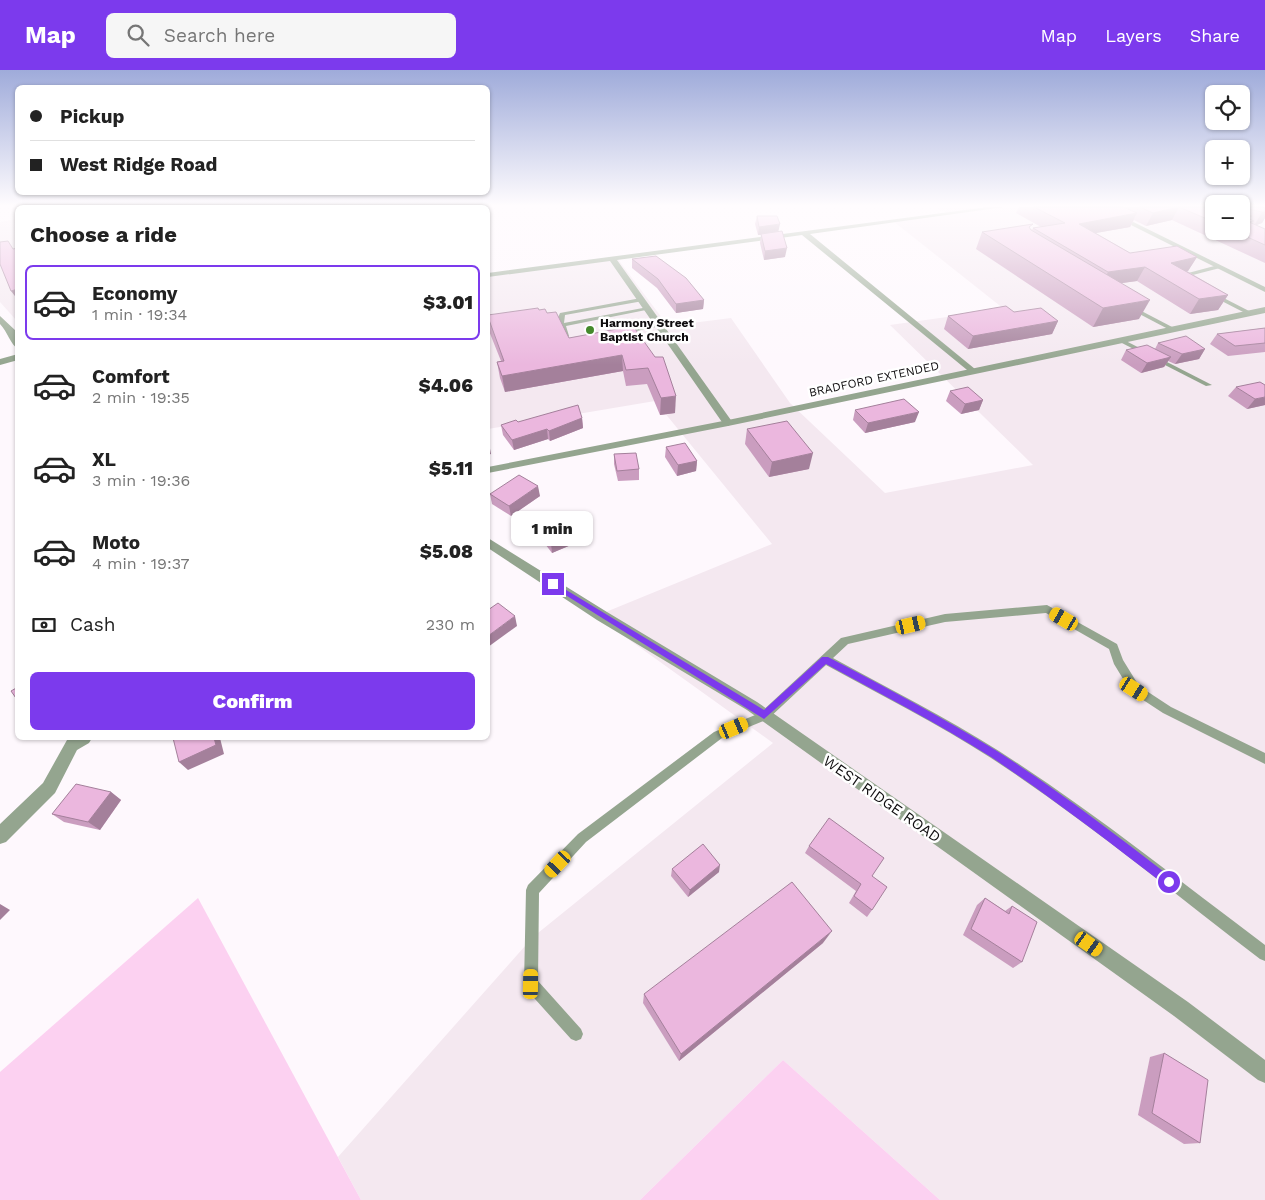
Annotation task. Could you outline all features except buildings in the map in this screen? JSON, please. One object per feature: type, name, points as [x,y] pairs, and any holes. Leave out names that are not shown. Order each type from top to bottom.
[{"type":"street","points":[[490,276],[613,260],[728,423]]},
{"type":"street","points":[[836,260],[972,371]]},
{"type":"street","points":[[1204,260],[1265,290]]},
{"type":"street","name":"BRADFORD EXTENDED","points":[[490,470],[728,423],[1265,310]]},
{"type":"street","points":[[0,319],[12,331],[15,338]]},
{"type":"street","points":[[0,362],[15,358]]},
{"type":"street","name":"WEST RIDGE ROAD","points":[[490,543],[602,616],[764,716],[1182,1009],[1265,1073]]},
{"type":"street","points":[[0,836],[48,788],[72,745],[81,740]]},
{"type":"lane","points":[[1186,260],[1191,260]]},
{"type":"lane","points":[[1188,281],[1180,276],[1218,267]]},
{"type":"lane","points":[[1206,290],[1249,313]]},
{"type":"lane","points":[[571,341],[566,337],[562,325],[562,314],[642,300]]},
{"type":"lane","points":[[1126,305],[1172,329]]},
{"type":"lane","points":[[562,325],[648,309]]},
{"type":"lane","points":[[610,334],[659,325]]},
{"type":"lane","points":[[1120,340],[1169,363],[1208,385]]},
{"type":"lane","points":[[576,1034],[531,984],[533,890],[582,838],[718,735],[764,716],[845,641],[945,618],[1047,609],[1114,648],[1118,661],[1134,689],[1167,710],[1265,759]]},
{"type":"lane","points":[[825,659],[994,754],[1080,813],[1265,954]]},
{"type":"shaded area","points":[[0,260],[15,260],[15,319],[0,302]]},
{"type":"shaded area","points":[[604,260],[618,260],[668,326],[731,318],[790,403],[885,493],[1033,465],[890,325],[1004,309],[942,260],[1265,260],[1265,1200],[940,1200],[783,1060],[640,1200],[361,1200],[338,1157],[533,937],[773,743],[596,616],[772,544],[655,401],[490,429],[490,275]]},
{"type":"shaded area","points":[[198,898],[361,1200],[0,1200],[0,1072]]},
{"type":"shaded area","points":[[783,1060],[940,1200],[640,1200]]},
{"type":"place","name":"Harmony Street Baptist Church","points":[[590,330]]},
{"type":"route","points":[[553,584],[602,616],[752,706],[764,716],[825,659],[994,754],[1080,813],[1169,882]]}]
